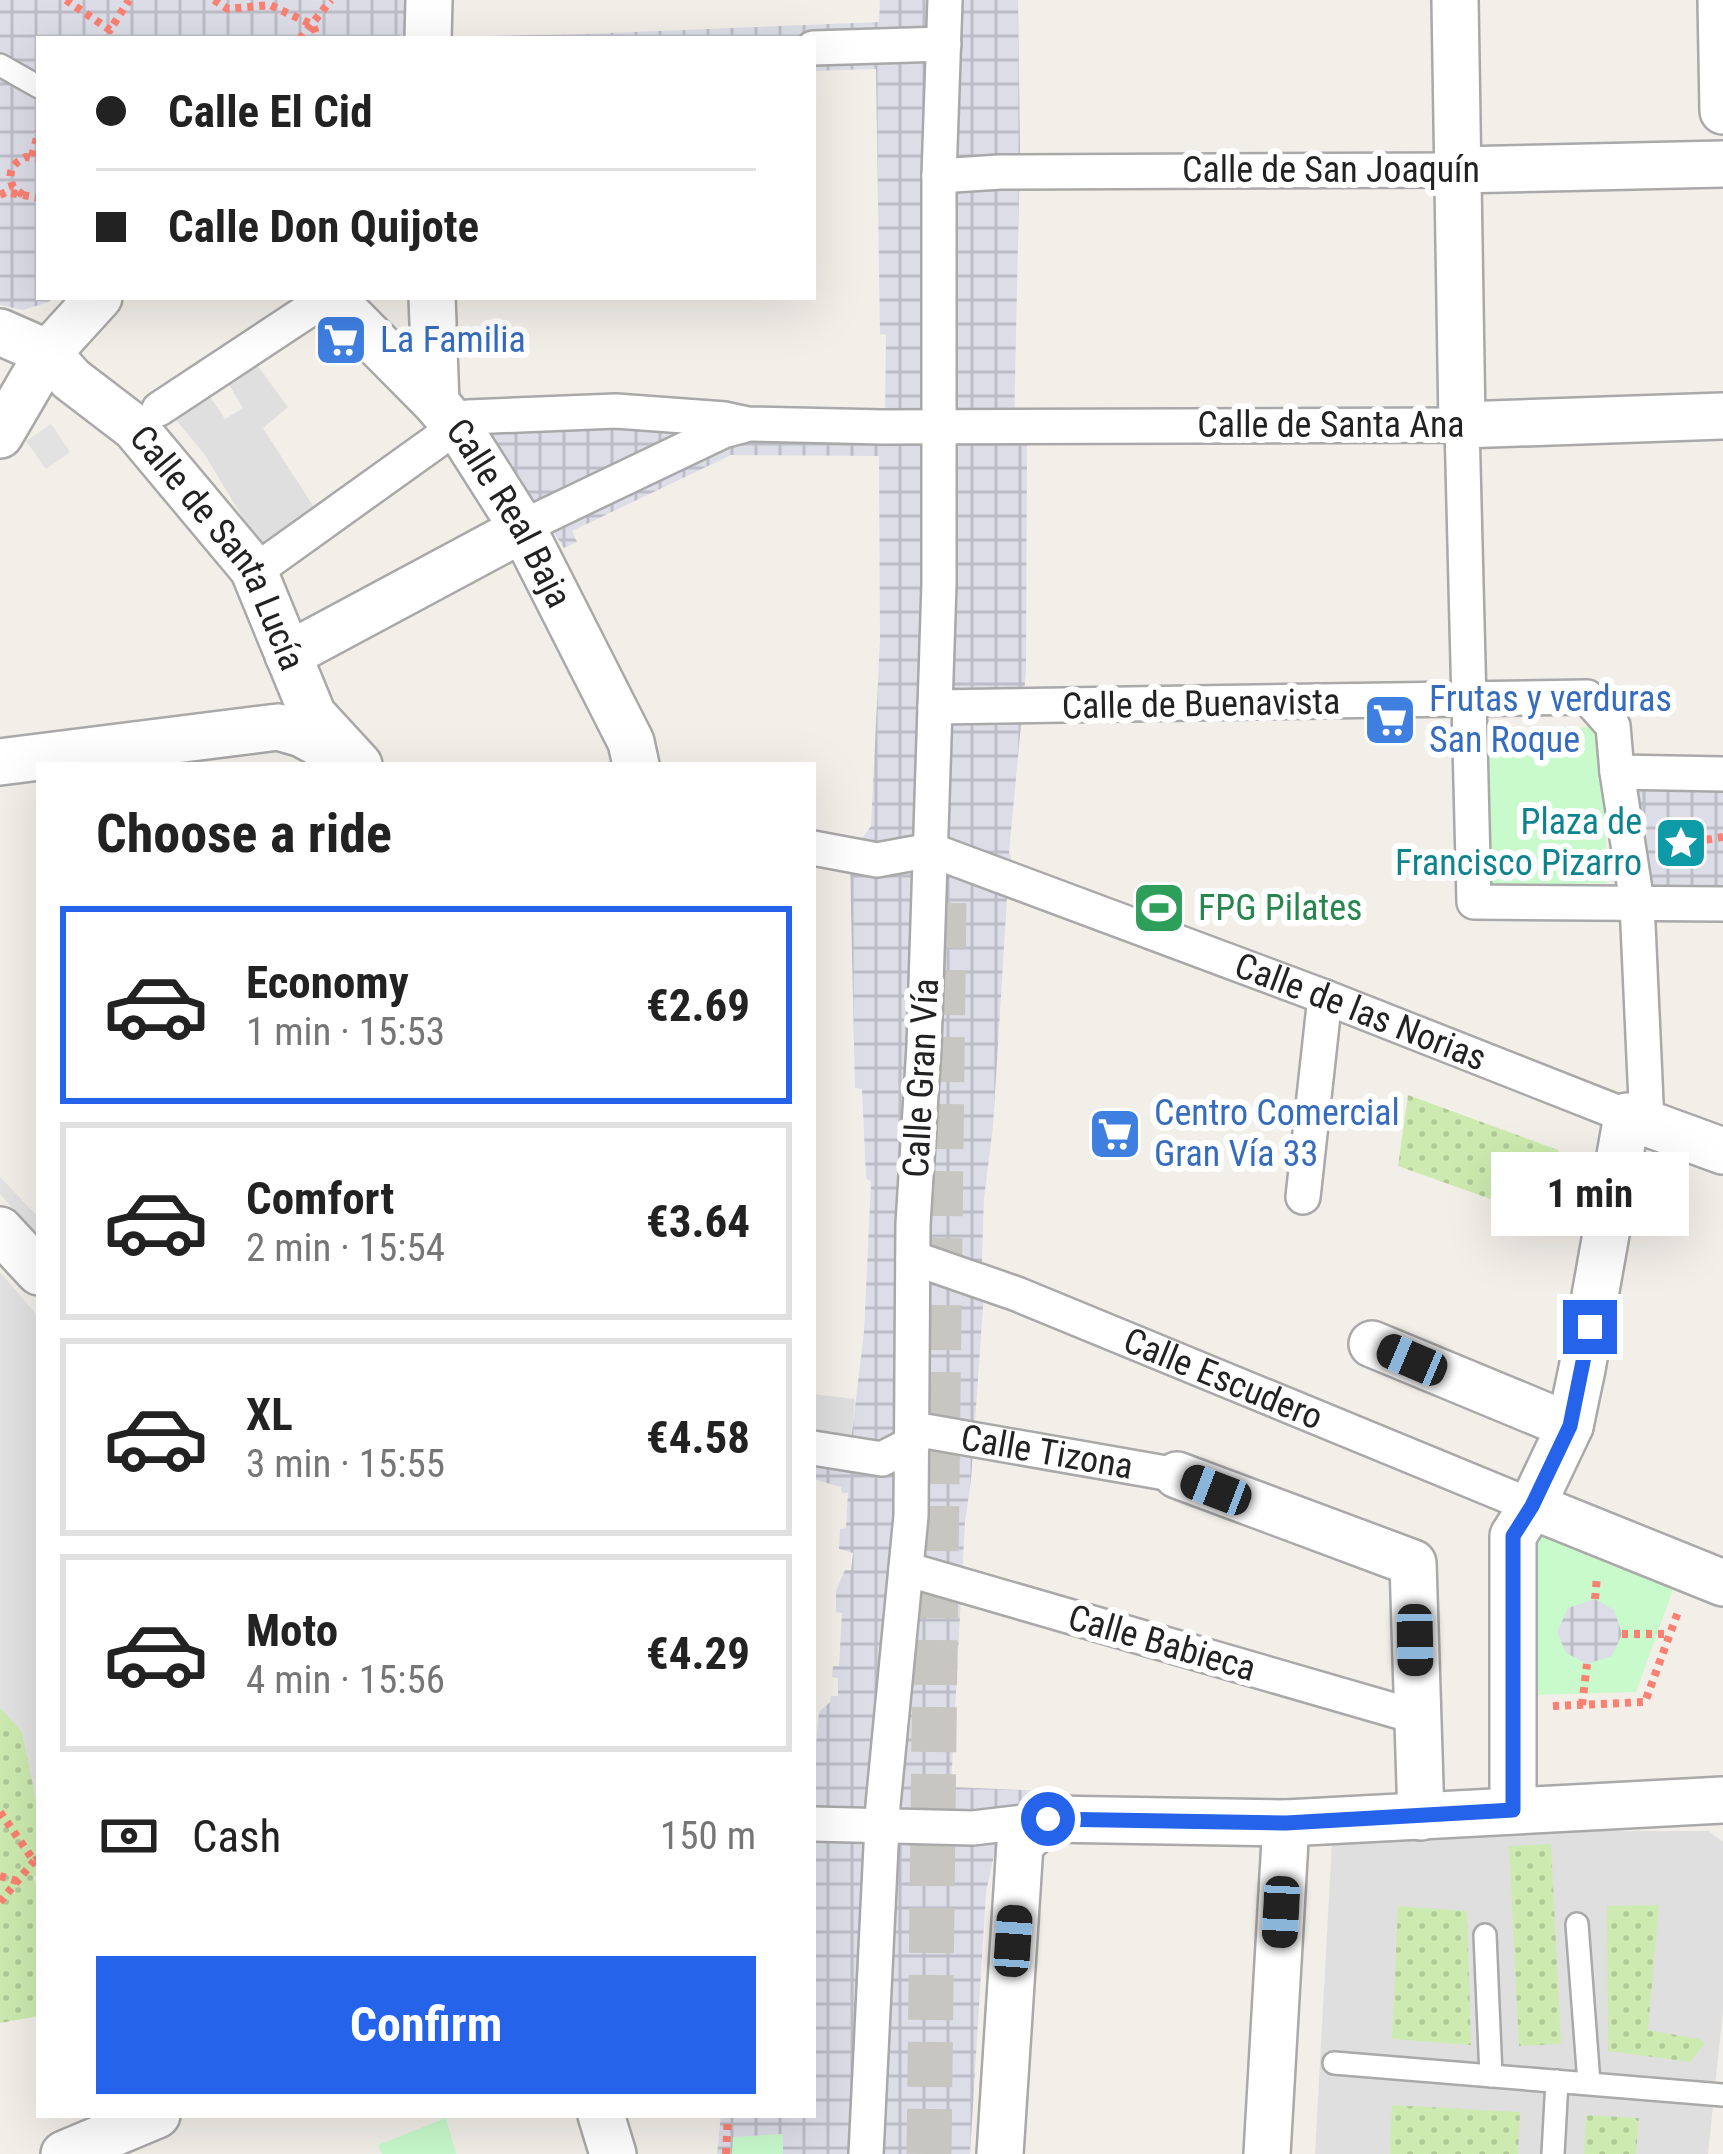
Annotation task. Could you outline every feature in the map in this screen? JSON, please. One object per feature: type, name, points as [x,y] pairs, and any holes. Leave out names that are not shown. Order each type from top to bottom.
[{"type":"street","points":[[428,36],[429,0]]},
{"type":"street","name":"Calle Gran Vía","points":[[866,2154],[883,1825],[914,1436],[913,1258],[935,707],[945,0]]},
{"type":"street","points":[[1455,0],[1474,902],[1723,904]]},
{"type":"street","points":[[1721,0],[1723,110]]},
{"type":"street","points":[[816,48],[944,44]]},
{"type":"street","name":"Calle de San Joaquín","points":[[939,176],[1723,164]]},
{"type":"street","points":[[0,435],[48,353],[97,300]]},
{"type":"street","points":[[159,409],[326,300]]},
{"type":"street","name":"Calle Real Baja","points":[[326,300],[458,427],[530,524],[631,742],[635,762]]},
{"type":"street","points":[[265,564],[448,420],[432,300]]},
{"type":"street","name":"Calle de Santa Lucía","points":[[0,332],[48,353],[63,372],[135,428],[253,568],[313,715],[355,762]]},
{"type":"street","name":"Calle de Santa Ana","points":[[448,420],[616,411],[748,424],[939,427],[1462,425],[1723,416]]},
{"type":"street","points":[[288,655],[530,524],[724,430],[748,424]]},
{"type":"street","name":"Calle de Buenavista","points":[[935,707],[1587,697],[1612,726],[1617,772]]},
{"type":"street","points":[[0,762],[278,727],[302,734],[353,762]]},
{"type":"street","points":[[1513,1810],[1513,1536],[1570,1426],[1637,1120],[1637,903],[1617,772],[1723,774]]},
{"type":"street","points":[[816,849],[877,860],[931,850]]},
{"type":"street","name":"Calle de las Norias","points":[[931,850],[1723,1151]]},
{"type":"street","points":[[1303,1197],[1324,997]]},
{"type":"street","points":[[0,1229],[36,1269]]},
{"type":"street","name":"Calle Escudero","points":[[913,1258],[1017,1294],[1708,1577]]},
{"type":"street","points":[[1372,1344],[1570,1426]]},
{"type":"street","points":[[816,1449],[882,1460],[914,1436]]},
{"type":"street","name":"Calle Tizona","points":[[914,1436],[1177,1475],[1413,1563],[1421,1817]]},
{"type":"street","name":"Calle Babieca","points":[[906,1569],[1417,1718]]},
{"type":"street","points":[[816,1824],[973,1828],[1048,1819],[1286,1823],[1723,1800]]},
{"type":"street","points":[[1000,2154],[1019,1844],[1048,1819]]},
{"type":"street","points":[[1267,2154],[1286,1823]]},
{"type":"street","points":[[64,2154],[150,2118]]},
{"type":"street","points":[[579,2118],[590,2154]]},
{"type":"street","points":[[602,2118],[614,2154]]},
{"type":"lane","points":[[0,64],[36,85]]},
{"type":"lane","points":[[1577,1924],[1589,2084]]},
{"type":"lane","points":[[1485,1934],[1491,2076]]},
{"type":"lane","points":[[1334,2063],[1723,2095]]},
{"type":"lane","points":[[1552,2154],[1557,2081]]},
{"type":"path","points":[[66,0],[110,30],[129,0]]},
{"type":"path","points":[[214,0],[228,9],[269,5],[313,25],[317,36]]},
{"type":"path","points":[[303,36],[331,0]]},
{"type":"path","points":[[33,195],[13,187],[10,176],[20,160],[35,158]]},
{"type":"path","points":[[0,167],[11,169]]},
{"type":"path","points":[[0,194],[33,195]]},
{"type":"path","points":[[1624,819],[1699,841],[1723,837]]},
{"type":"path","points":[[1513,1707],[1645,1702],[1670,1634],[1708,1577]]},
{"type":"path","points":[[1622,1634],[1670,1634]]},
{"type":"path","points":[[1582,1705],[1587,1664]]},
{"type":"path","points":[[0,1812],[36,1860],[0,1902]]},
{"type":"path","points":[[0,1876],[17,1881]]},
{"type":"path","points":[[726,2154],[728,2118]]},
{"type":"shaded area","points":[[0,0],[420,0],[412,33],[398,36],[36,36],[36,300],[51,300],[23,310],[0,305]]},
{"type":"shaded area","points":[[880,0],[1018,0],[1014,426],[1027,443],[1026,672],[1009,852],[1020,889],[1007,898],[984,1199],[983,1306],[965,1522],[951,1787],[1046,1791],[996,1847],[986,1892],[970,2154],[783,2154],[783,2134],[733,2137],[732,2154],[717,2154],[721,2118],[816,2118],[816,1744],[819,1712],[831,1696],[838,1696],[838,1678],[832,1677],[833,1666],[839,1666],[842,1613],[836,1612],[836,1591],[845,1570],[851,1570],[853,1553],[839,1549],[848,1493],[816,1480],[816,1434],[851,1441],[864,1332],[871,1182],[866,1178],[862,1089],[855,1088],[850,865],[855,848],[871,826],[880,640],[879,456],[731,455],[572,531],[577,542],[564,548],[475,411],[885,414],[876,69],[816,71],[816,36],[489,36],[879,22]]},
{"type":"shaded area","points":[[254,361],[288,407],[263,428],[317,512],[261,548],[205,455],[172,415],[207,392],[225,419],[243,408],[226,380]]},
{"type":"shaded area","points":[[51,424],[70,452],[46,469],[26,441]]},
{"type":"shaded area","name":"Plaza de Francisco Pizarro","points":[[1639,789],[1723,789],[1723,898],[1640,896]]},
{"type":"shaded area","points":[[0,1177],[36,1215],[36,1234],[0,1194]]},
{"type":"shaded area","points":[[0,1272],[36,1314],[36,1799],[22,1731],[0,1708]]},
{"type":"shaded area","points":[[816,1394],[855,1399],[851,1442],[816,1434]]},
{"type":"shaded area","points":[[1595,1599],[1614,1610],[1622,1634],[1612,1656],[1587,1664],[1566,1653],[1557,1632],[1568,1608]]},
{"type":"shaded area","points":[[1709,1831],[1723,1842],[1723,2010],[1708,2154],[1315,2154],[1332,1842]]},
{"type":"green space","points":[[1602,727],[1607,883],[1490,886],[1486,730]]},
{"type":"green space","points":[[1408,1095],[1558,1150],[1580,1187],[1571,1228],[1398,1166]]},
{"type":"green space","points":[[1536,1533],[1558,1535],[1675,1584],[1636,1692],[1532,1695],[1526,1549]]},
{"type":"green space","points":[[0,1708],[22,1731],[36,1799],[36,2017],[0,2023]]},
{"type":"green space","points":[[1551,1844],[1561,2044],[1519,2046],[1509,1846]]},
{"type":"green space","points":[[1659,1905],[1648,2030],[1705,2043],[1690,2062],[1608,2051],[1607,1906]]},
{"type":"green space","points":[[1398,1906],[1467,1911],[1471,2045],[1392,2039]]},
{"type":"green space","points":[[1392,2105],[1520,2112],[1518,2154],[1390,2154]]},
{"type":"green space","points":[[1586,2115],[1639,2118],[1636,2154],[1584,2154]]},
{"type":"green space","points":[[446,2118],[456,2154],[382,2154],[378,2145]]},
{"type":"green space","points":[[784,2134],[783,2154],[732,2154],[732,2137]]},
{"type":"tunnel","points":[[929,2154],[944,897]]},
{"type":"place","name":"La Familia","points":[[341,340]]},
{"type":"place","name":"Frutas y verduras San Roque","points":[[1390,720]]},
{"type":"place","name":"Plaza de Francisco Pizarro","points":[[1681,843]]},
{"type":"place","name":"FPG Pilates","points":[[1159,908]]},
{"type":"place","name":"Centro Comercial Gran Vía 33","points":[[1115,1134]]},
{"type":"route","points":[[1048,1819],[1286,1823],[1513,1810],[1513,1536],[1570,1426],[1590,1327]]}]
